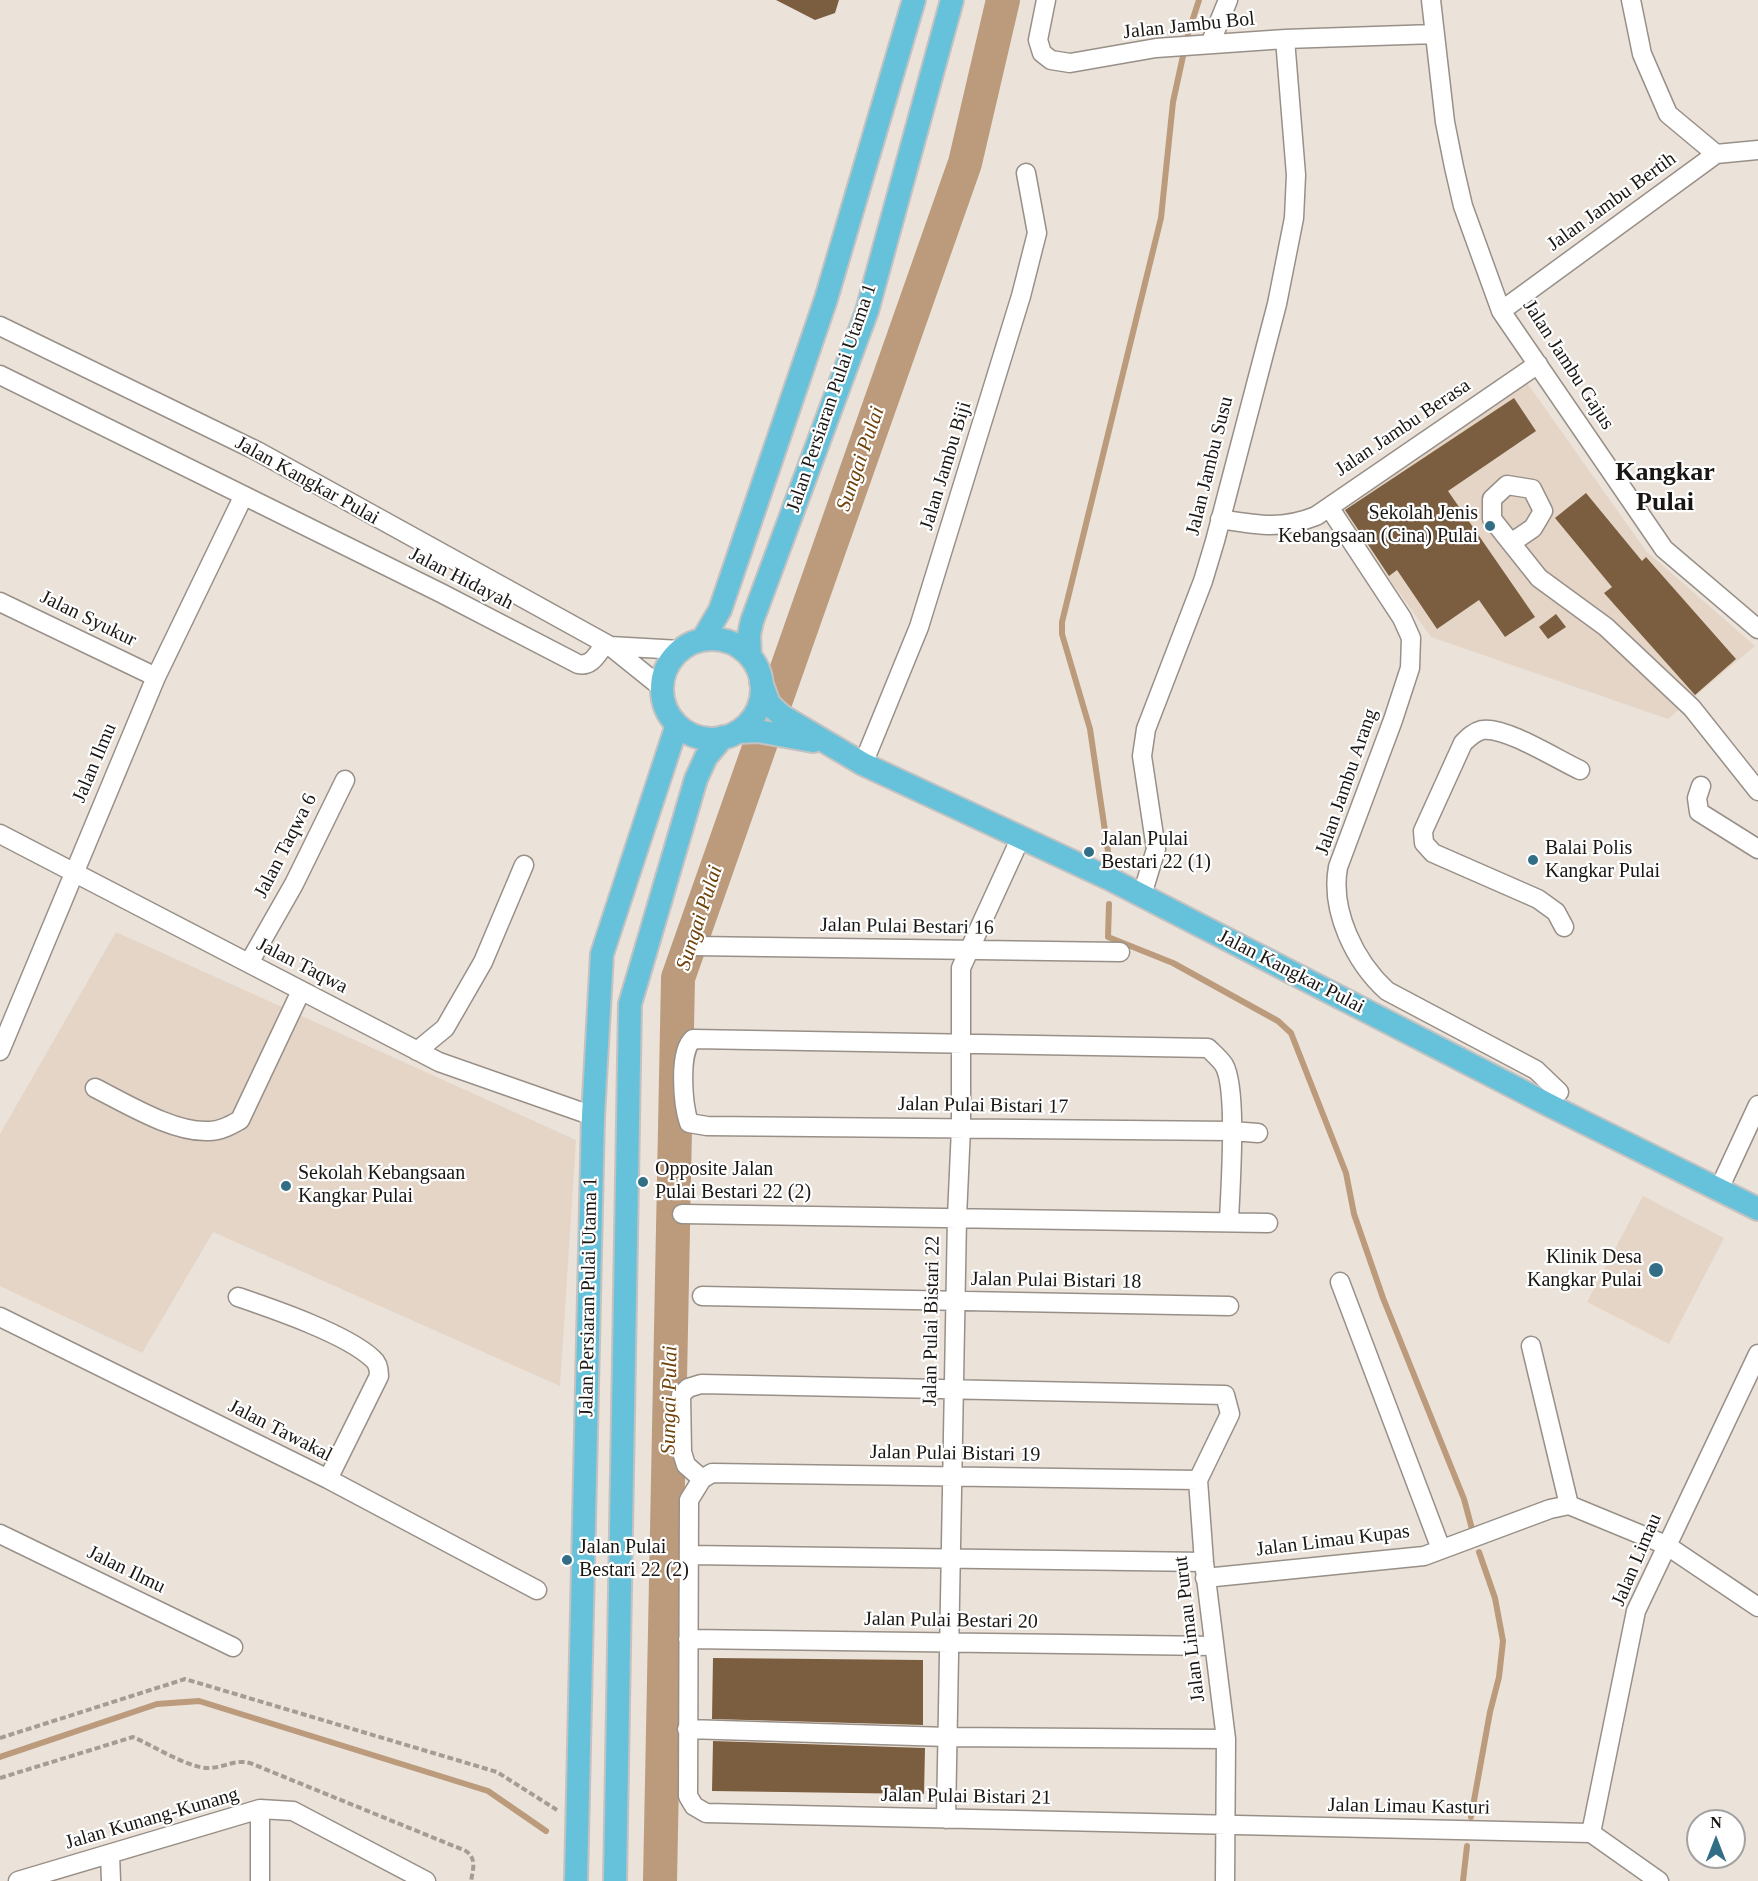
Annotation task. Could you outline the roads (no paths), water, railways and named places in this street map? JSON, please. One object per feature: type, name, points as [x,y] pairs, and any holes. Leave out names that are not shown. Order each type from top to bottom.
[{"type":"main road","name":"Jalan Persiaran Pulai Utama 1","points":[[703,639],[720,610],[826,299],[914,0]]},
{"type":"main road","name":"Jalan Persiaran Pulai Utama 1","points":[[750,656],[752,621],[867,311],[952,0]]},
{"type":"main road","points":[[703,639],[728,642],[750,656],[761,682],[757,726],[706,738],[691,734],[677,725],[663,701],[661,687],[666,669],[680,650],[703,639]]},
{"type":"main road","points":[[757,726],[756,710],[761,682]]},
{"type":"main road","name":"Jalan Persiaran Pulai Utama 1","points":[[576,1881],[593,1116],[602,954],[677,725]]},
{"type":"main road","name":"Jalan Persiaran Pulai Utama 1","points":[[615,1881],[630,1004],[696,778],[706,757],[757,726]]},
{"type":"main road","name":"Jalan Kangkar Pulai","points":[[757,726],[821,742],[863,765],[1021,837],[1142,896],[1758,1209]]},
{"type":"street","name":"Jalan Jambu Bol","points":[[1046,0],[1038,40],[1042,53],[1051,60],[1070,63],[1156,48],[1285,39],[1435,34]]},
{"type":"street","points":[[1210,44],[1228,0]]},
{"type":"street","name":"Jalan Jambu Gajus","points":[[1431,0],[1445,122],[1463,206],[1501,311],[1664,549],[1755,621]]},
{"type":"street","points":[[1631,0],[1642,54],[1668,114],[1716,154]]},
{"type":"street","name":"Jalan Jambu Susu","points":[[1142,896],[1156,849],[1142,756],[1146,729],[1203,581],[1221,519],[1276,304],[1294,218],[1296,175],[1285,39]]},
{"type":"street","name":"Jalan Jambu Bertih","points":[[1501,311],[1716,154],[1758,150]]},
{"type":"street","name":"Jalan Jambu Biji","points":[[863,765],[919,627],[1021,296],[1037,233],[1026,173]]},
{"type":"street","name":"Jalan Kangkar Pulai","points":[[0,326],[257,451],[455,563],[607,645],[661,687]]},
{"type":"street","name":"Jalan Jambu Berasa","points":[[1221,519],[1266,526],[1294,524],[1316,516],[1538,364]]},
{"type":"street","name":"Jalan Hidayah","points":[[0,375],[441,593],[578,664],[585,665],[592,662],[607,645]]},
{"type":"street","name":"Jalan Ilmu","points":[[0,1051],[156,677],[243,497]]},
{"type":"street","name":"Jalan Jambu Arang","points":[[1329,507],[1402,618],[1411,639],[1410,668],[1338,867],[1335,884],[1338,905],[1352,942],[1370,975],[1387,991],[1536,1070],[1559,1092]]},
{"type":"street","points":[[1511,543],[1539,578],[1606,627],[1692,708],[1758,790]]},
{"type":"street","points":[[441,593],[455,563]]},
{"type":"street","name":"Jalan Syukur","points":[[0,602],[156,677]]},
{"type":"street","name":"Jalan Kangkar Pulai","points":[[607,645],[680,650]]},
{"type":"street","points":[[1564,927],[1556,912],[1538,899],[1432,853],[1424,843],[1423,831],[1463,743],[1475,732],[1485,729],[1502,733],[1580,770]]},
{"type":"street","name":"Jalan Taqwa 6","points":[[249,963],[294,884],[345,780]]},
{"type":"street","points":[[1701,786],[1697,798],[1699,812],[1758,849]]},
{"type":"street","name":"Jalan Taqwa","points":[[0,834],[439,1062],[593,1116]]},
{"type":"street","name":"Jalan Pulai Bistari 22","points":[[946,1819],[955,1302],[961,1128],[961,968],[1021,837]]},
{"type":"street","points":[[417,1051],[445,1028],[483,962],[524,865]]},
{"type":"street","name":"Jalan Pulai Bestari 16","points":[[694,946],[1120,952]]},
{"type":"street","points":[[95,1088],[180,1126],[210,1131],[227,1127],[240,1120],[302,990]]},
{"type":"street","name":"Jalan Pulai Bistari 17","points":[[960,1044],[693,1039],[683,1052],[685,1112],[689,1123],[707,1126],[1258,1133]]},
{"type":"street","points":[[960,1044],[1208,1048],[1225,1066],[1229,1083],[1231,1131],[1229,1222]]},
{"type":"street","points":[[1719,1189],[1757,1110]]},
{"type":"street","points":[[682,1214],[1268,1223]]},
{"type":"street","points":[[1340,1282],[1441,1549]]},
{"type":"street","name":"Jalan Pulai Bistari 18","points":[[702,1296],[1229,1306]]},
{"type":"street","points":[[238,1297],[334,1335],[373,1359],[378,1365],[379,1376],[328,1479]]},
{"type":"street","name":"Jalan Tawakal","points":[[0,1317],[328,1479],[537,1590]]},
{"type":"street","points":[[1531,1346],[1569,1505],[1666,1545],[1758,1607]]},
{"type":"street","name":"Jalan Limau","points":[[1591,1833],[1636,1611],[1758,1354]]},
{"type":"street","points":[[954,1389],[701,1384],[688,1388],[681,1395],[682,1452],[686,1465],[707,1476],[689,1500],[687,1729],[948,1737],[1227,1739]]},
{"type":"street","name":"Jalan Limau Purut","points":[[954,1389],[1225,1395],[1230,1414],[1198,1480],[1204,1570],[1227,1739],[1225,1881]]},
{"type":"street","name":"Jalan Pulai Bistari 19","points":[[707,1476],[1198,1480]]},
{"type":"street","name":"Jalan Limau Kupas","points":[[689,1555],[951,1560],[1204,1570],[1424,1556],[1550,1509],[1569,1505]]},
{"type":"street","name":"Jalan Ilmu","points":[[0,1534],[233,1647]]},
{"type":"street","name":"Jalan Pulai Bestari 20","points":[[688,1639],[1214,1646]]},
{"type":"street","name":"Jalan Pulai Bistari 21","points":[[687,1729],[688,1796],[694,1806],[706,1813],[1226,1825]]},
{"type":"street","points":[[260,1809],[260,1881]]},
{"type":"street","name":"Jalan Kunang-Kunang","points":[[18,1881],[260,1809],[293,1810],[426,1881]]},
{"type":"street","name":"Jalan Limau Kasturi","points":[[1226,1825],[1591,1833]]},
{"type":"street","points":[[1591,1833],[1659,1881]]},
{"type":"street","points":[[110,1854],[111,1881]]},
{"type":"waterway","name":"Sungai Pulai","points":[[660,1881],[678,978],[965,163],[1003,0]]},
{"type":"waterway","points":[[1188,34],[1199,0]]},
{"type":"waterway","points":[[1111,872],[1090,729],[1062,634],[1062,622],[1161,218],[1173,102],[1183,56]]},
{"type":"waterway","points":[[1109,904],[1108,937],[1173,963],[1278,1021],[1291,1033],[1346,1173],[1354,1214],[1383,1298],[1464,1499],[1472,1529]]},
{"type":"waterway","points":[[1471,1817],[1490,1712],[1499,1677],[1503,1641],[1495,1598],[1479,1552]]},
{"type":"waterway","points":[[0,1757],[157,1704],[199,1701],[488,1791],[546,1831]]},
{"type":"waterway","points":[[1463,1881],[1467,1846]]},
{"type":"place","name":"Sekolah Jenis Kebangsaan (Cina) Pulai","points":[[1490,526]]},
{"type":"place","name":"Jalan Pulai Bestari 22 (1)","points":[[1089,852]]},
{"type":"place","name":"Balai Polis Kangkar Pulai","points":[[1533,860]]},
{"type":"place","name":"Opposite Jalan Pulai Bestari 22 (2)","points":[[643,1182]]},
{"type":"place","name":"Sekolah Kebangsaan Kangkar Pulai","points":[[286,1186]]},
{"type":"place","name":"Klinik Desa Kangkar Pulai","points":[[1656,1270]]},
{"type":"place","name":"Jalan Pulai Bestari 22 (2)","points":[[567,1560]]},
{"type":"district","name":"Kangkar Pulai","points":[[1665,488]]}]
